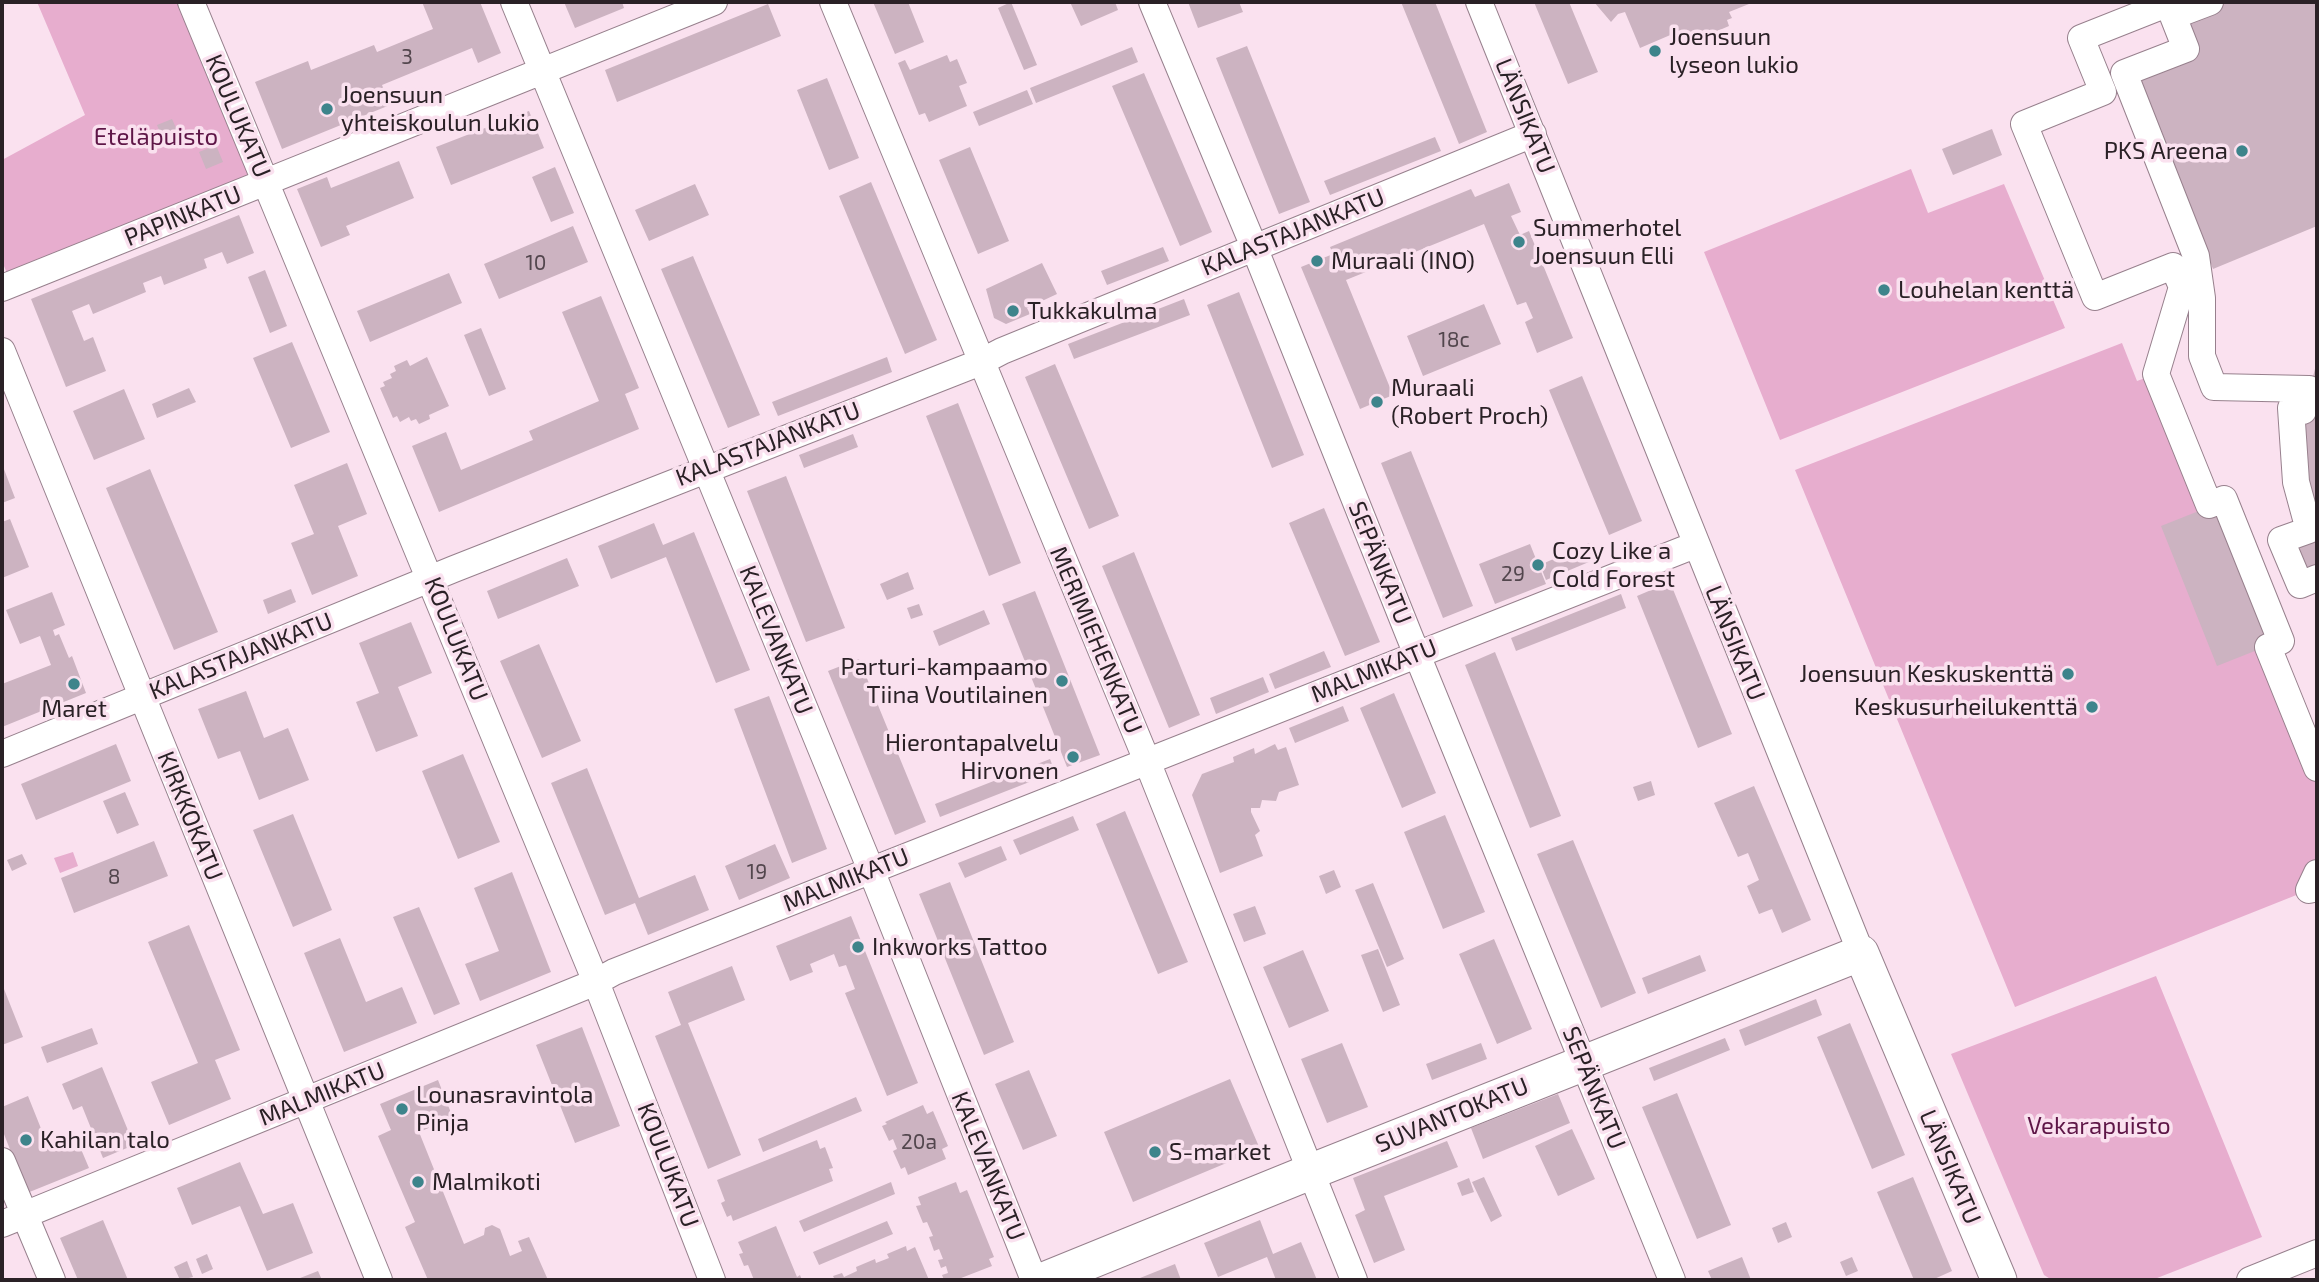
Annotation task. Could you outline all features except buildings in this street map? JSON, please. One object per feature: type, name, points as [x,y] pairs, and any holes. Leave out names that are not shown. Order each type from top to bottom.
[{"type":"main road","name":"SUVANTOKATU","points":[[1044,1280],[1310,1171],[1861,953]]},
{"type":"main road","name":"LÄNSIKATU","points":[[1861,953],[1999,1280]]},
{"type":"street","name":"KOULUKATU","points":[[191,2],[596,982],[712,1280]]},
{"type":"street","name":"KALEVANKATU","points":[[514,2],[870,870],[1034,1280]]},
{"type":"street","name":"PAPINKATU","points":[[2,288],[714,2]]},
{"type":"street","name":"MERIMIEHENKATU","points":[[833,2],[1147,761],[1354,1280]]},
{"type":"street","name":"SEPÄNKATU","points":[[1152,2],[1254,247],[1416,654],[1672,1280]]},
{"type":"street","name":"LÄNSIKATU","points":[[1479,2],[1861,953]]},
{"type":"street","points":[[2172,2],[2081,38],[2103,92],[2024,124],[2095,297],[2172,266],[2177,276],[2182,287],[2156,374],[2209,505],[2224,499],[2281,641],[2267,647],[2317,768]]},
{"type":"street","points":[[2210,2],[2173,16],[2186,49],[2124,73],[2196,256],[2202,298],[2202,356],[2214,387],[2309,389],[2303,411],[2291,408],[2297,482],[2309,530],[2281,540],[2300,585],[2317,578]]},
{"type":"street","name":"KALASTAJANKATU","points":[[2,754],[704,469],[981,362],[1533,134]]},
{"type":"street","name":"KIRKKOKATU","points":[[2,351],[379,1280]]},
{"type":"street","name":"MALMIKATU","points":[[13,1219],[307,1101],[596,982],[614,972],[1695,545]]},
{"type":"street","points":[[2317,873],[2309,890],[2317,888]]},
{"type":"street","points":[[2,1161],[13,1219],[52,1280]]},
{"type":"street","points":[[2250,1280],[2317,1253]]},
{"type":"green space","name":"Eteläpuisto","points":[[37,2],[182,2],[255,178],[8,276],[2,261],[2,160],[85,115]]},
{"type":"green space","name":"Louhelan kenttä","points":[[1911,169],[1928,213],[2004,184],[2065,328],[1780,440],[1704,252]]},
{"type":"green space","name":"Keskusurheilukenttä","points":[[2122,343],[2137,381],[2156,374],[2317,768],[2317,873],[2309,890],[2015,1007],[1795,470]]},
{"type":"green space","points":[[73,852],[78,866],[60,873],[54,858]]},
{"type":"green space","name":"Vekarapuisto","points":[[2156,976],[2262,1237],[2152,1280],[2052,1280],[2044,1275],[1951,1054]]},
{"type":"place","name":"Joensuun lyseon lukio","points":[[1655,51]]},
{"type":"place","name":"Joensuun yhteiskoulun lukio","points":[[327,109]]},
{"type":"place","name":"PKS Areena","points":[[2242,151]]},
{"type":"place","name":"Summerhotel Joensuun Elli","points":[[1519,242]]},
{"type":"place","name":"Muraali (INO)","points":[[1317,261]]},
{"type":"place","name":"Louhelan kenttä","points":[[1884,290]]},
{"type":"place","name":"Tukkakulma","points":[[1013,311]]},
{"type":"place","name":"Muraali (Robert Proch)","points":[[1377,402]]},
{"type":"place","name":"Cozy Like a Cold Forest","points":[[1538,565]]},
{"type":"place","name":"Joensuun Keskuskenttä","points":[[2068,674]]},
{"type":"place","name":"Parturi-kampaamo Tiina Voutilainen","points":[[1062,681]]},
{"type":"place","name":"Maret","points":[[74,684]]},
{"type":"place","name":"Keskusurheilukenttä","points":[[2092,707]]},
{"type":"place","name":"Hierontapalvelu Hirvonen","points":[[1073,757]]},
{"type":"place","name":"Inkworks Tattoo","points":[[858,947]]},
{"type":"place","name":"Lounasravintola Pinja","points":[[402,1109]]},
{"type":"place","name":"Kahilan talo","points":[[26,1140]]},
{"type":"place","name":"S-market","points":[[1155,1152]]},
{"type":"place","name":"Malmikoti","points":[[418,1182]]}]
